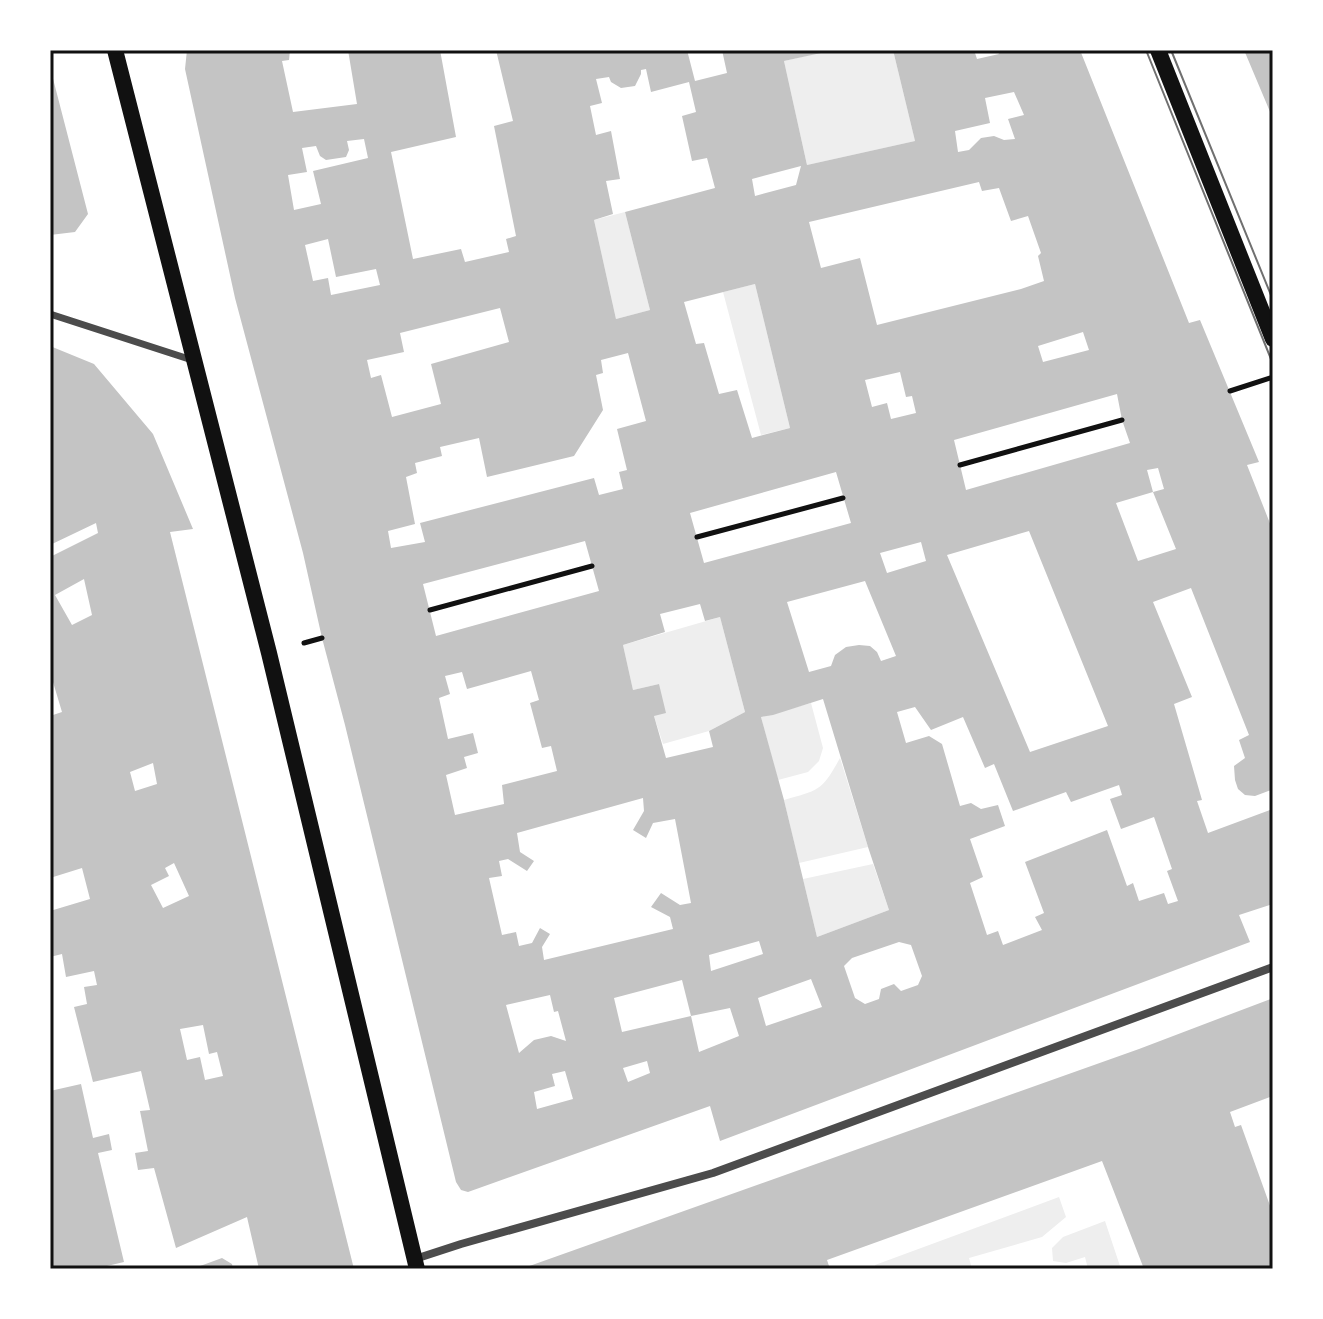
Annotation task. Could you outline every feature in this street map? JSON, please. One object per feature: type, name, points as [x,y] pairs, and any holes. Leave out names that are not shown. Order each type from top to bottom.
[{"type":"main road","points":[[115,50],[273,668],[416,1264]]},
{"type":"main road","points":[[1158,50],[1273,339]]},
{"type":"street","points":[[50,314],[195,361]]},
{"type":"street","points":[[416,1264],[461,1244],[713,1173],[1273,967]]},
{"type":"path","points":[[1230,391],[1273,377]]},
{"type":"path","points":[[960,465],[1122,420]]},
{"type":"path","points":[[697,537],[843,498]]},
{"type":"path","points":[[430,610],[592,566]]},
{"type":"shaded area","points":[[832,50],[893,50],[915,141],[807,165],[784,61]]},
{"type":"shaded area","points":[[625,212],[650,310],[616,319],[594,220]]},
{"type":"shaded area","points":[[755,284],[790,428],[761,435],[723,292]]},
{"type":"shaded area","points":[[720,617],[745,712],[709,731],[663,744],[654,716],[659,684],[633,690],[623,645]]},
{"type":"shaded area","points":[[811,703],[823,748],[819,761],[808,772],[778,780],[761,717]]},
{"type":"shaded area","points":[[840,758],[868,847],[799,863],[784,800],[818,788]]},
{"type":"shaded area","points":[[873,864],[889,910],[817,937],[803,879]]},
{"type":"shaded area","points":[[1059,1197],[1066,1217],[1042,1237],[969,1258],[972,1269],[876,1269],[875,1265]]},
{"type":"shaded area","points":[[1105,1221],[1121,1269],[1088,1269],[1085,1257],[1066,1263],[1053,1261],[1052,1248],[1063,1237]]},
{"type":"building","points":[[187,50],[290,50],[289,60],[282,61],[293,112],[357,104],[348,50],[440,50],[456,137],[391,152],[413,259],[461,249],[465,262],[509,252],[506,239],[516,236],[494,126],[513,121],[496,50],[687,50],[695,81],[727,73],[722,50],[820,50],[821,53],[784,61],[807,165],[915,141],[893,50],[974,50],[977,59],[999,54],[997,50],[1080,50],[1189,323],[1200,320],[1259,462],[1247,465],[1273,531],[1273,795],[1271,790],[1255,796],[1245,795],[1238,789],[1234,766],[1245,758],[1239,740],[1249,735],[1191,588],[1153,602],[1192,697],[1174,704],[1202,800],[1197,801],[1208,833],[1273,809],[1273,904],[1239,915],[1250,942],[720,1141],[710,1106],[468,1192],[461,1190],[456,1182],[303,553],[235,298],[185,69]],"holes":[[[646,69],[651,92],[689,82],[696,112],[682,116],[692,161],[707,158],[715,188],[625,212],[650,310],[616,319],[594,220],[613,214],[606,181],[620,179],[611,131],[596,135],[590,106],[602,103],[596,79],[609,77],[621,88],[635,86],[641,70]],[[1014,92],[1024,115],[1008,119],[1015,139],[981,138],[969,150],[958,152],[955,131],[990,123],[985,98]],[[364,139],[368,158],[313,171],[321,204],[294,210],[288,175],[307,172],[302,148],[316,146],[320,156],[326,160],[346,157],[349,150],[347,141]],[[801,166],[796,185],[755,196],[752,179]],[[979,182],[982,191],[999,188],[1011,221],[1028,216],[1041,253],[1038,256],[1044,281],[877,325],[860,258],[821,268],[809,222]],[[328,239],[336,277],[376,269],[380,285],[331,295],[328,278],[313,281],[305,245]],[[755,284],[790,428],[752,438],[737,390],[719,394],[704,343],[696,344],[684,302]],[[500,308],[509,342],[431,364],[441,404],[392,417],[381,375],[371,378],[367,360],[404,352],[400,333]],[[1083,332],[1089,350],[1043,362],[1038,346]],[[628,353],[646,421],[617,429],[627,470],[619,472],[623,489],[599,495],[594,478],[420,523],[425,542],[391,548],[388,531],[415,524],[406,477],[417,473],[415,463],[442,456],[440,447],[479,438],[487,477],[574,456],[603,410],[596,375],[603,373],[601,360]],[[900,372],[906,397],[912,396],[916,413],[891,419],[887,403],[872,407],[865,380]],[[1117,394],[1130,443],[966,490],[954,440]],[[1158,468],[1164,489],[1153,492],[1147,470]],[[836,472],[851,523],[704,563],[690,513]],[[1153,492],[1176,549],[1138,561],[1116,503]],[[1029,531],[1108,726],[1030,752],[947,555]],[[585,541],[599,591],[436,636],[423,584]],[[921,542],[926,561],[887,573],[880,553]],[[865,581],[896,656],[881,661],[870,646],[859,645],[846,647],[835,655],[831,666],[809,672],[787,602]],[[700,604],[705,621],[720,617],[745,712],[709,731],[713,747],[666,758],[654,716],[666,713],[659,684],[633,690],[623,645],[665,632],[660,614]],[[531,671],[539,700],[530,703],[542,748],[551,746],[557,771],[502,785],[504,804],[455,815],[446,775],[467,768],[464,757],[478,753],[473,733],[448,739],[439,698],[450,694],[445,676],[462,672],[467,689]],[[823,699],[889,910],[817,937],[761,717]],[[915,707],[931,730],[963,717],[985,768],[994,764],[1013,811],[1066,792],[1071,802],[1119,785],[1122,795],[1110,799],[1121,829],[1154,817],[1172,869],[1167,871],[1178,901],[1168,904],[1164,893],[1139,901],[1133,883],[1127,886],[1107,830],[1025,862],[1044,913],[1035,917],[1042,930],[1003,945],[998,931],[987,935],[970,883],[983,877],[970,839],[1005,826],[998,805],[981,809],[971,803],[960,806],[942,744],[929,736],[906,743],[897,712]],[[643,798],[644,811],[633,830],[646,838],[653,823],[675,819],[691,903],[680,905],[661,893],[651,907],[670,917],[673,929],[544,960],[542,947],[550,934],[540,928],[532,943],[519,946],[516,932],[502,935],[489,878],[502,876],[499,861],[508,859],[527,871],[534,861],[520,852],[517,833]],[[759,941],[763,954],[711,971],[709,955]],[[899,942],[911,945],[922,976],[918,985],[901,991],[894,984],[881,989],[879,999],[865,1004],[855,998],[844,966],[852,958]],[[811,979],[822,1007],[766,1026],[758,998]],[[682,980],[691,1016],[622,1032],[614,998]],[[550,995],[566,1041],[551,1036],[534,1040],[519,1053],[506,1005]],[[730,1008],[739,1036],[699,1052],[691,1016]],[[647,1061],[650,1073],[628,1082],[623,1068]],[[565,1071],[573,1099],[537,1109],[534,1092],[555,1086],[552,1074]]]},
{"type":"building","points":[[1244,50],[1273,50],[1273,119]]},
{"type":"building","points":[[50,67],[88,214],[75,232],[50,235]]},
{"type":"building","points":[[50,346],[94,364],[153,434],[193,529],[170,532],[354,1269],[259,1269],[247,1217],[176,1248],[154,1168],[138,1170],[135,1153],[148,1151],[140,1111],[150,1110],[141,1071],[93,1082],[74,1007],[87,1004],[84,987],[97,985],[94,971],[66,977],[62,954],[50,957],[50,911],[90,899],[82,868],[50,878],[50,716],[62,712],[50,672],[50,557],[98,533],[96,523],[50,545]],"holes":[[[84,579],[92,615],[72,625],[55,595]],[[153,763],[157,784],[135,791],[130,772]],[[174,863],[189,896],[163,908],[151,885],[169,876],[165,868]],[[203,1025],[209,1054],[217,1052],[223,1076],[205,1080],[200,1057],[187,1060],[180,1029]]]},
{"type":"building","points":[[1273,998],[1273,1096],[1230,1112],[1235,1127],[1241,1125],[1273,1214],[1273,1269],[1144,1269],[1102,1161],[827,1260],[830,1269],[521,1269],[1139,1049]]},
{"type":"building","points":[[81,1084],[93,1138],[109,1134],[112,1150],[98,1153],[124,1262],[94,1269],[50,1269],[50,1091]]},
{"type":"building","points":[[222,1258],[232,1264],[233,1269],[192,1269]]},
{"type":"tram line","points":[[1146,50],[1273,364]]},
{"type":"tram line","points":[[1171,50],[1273,300]]}]
